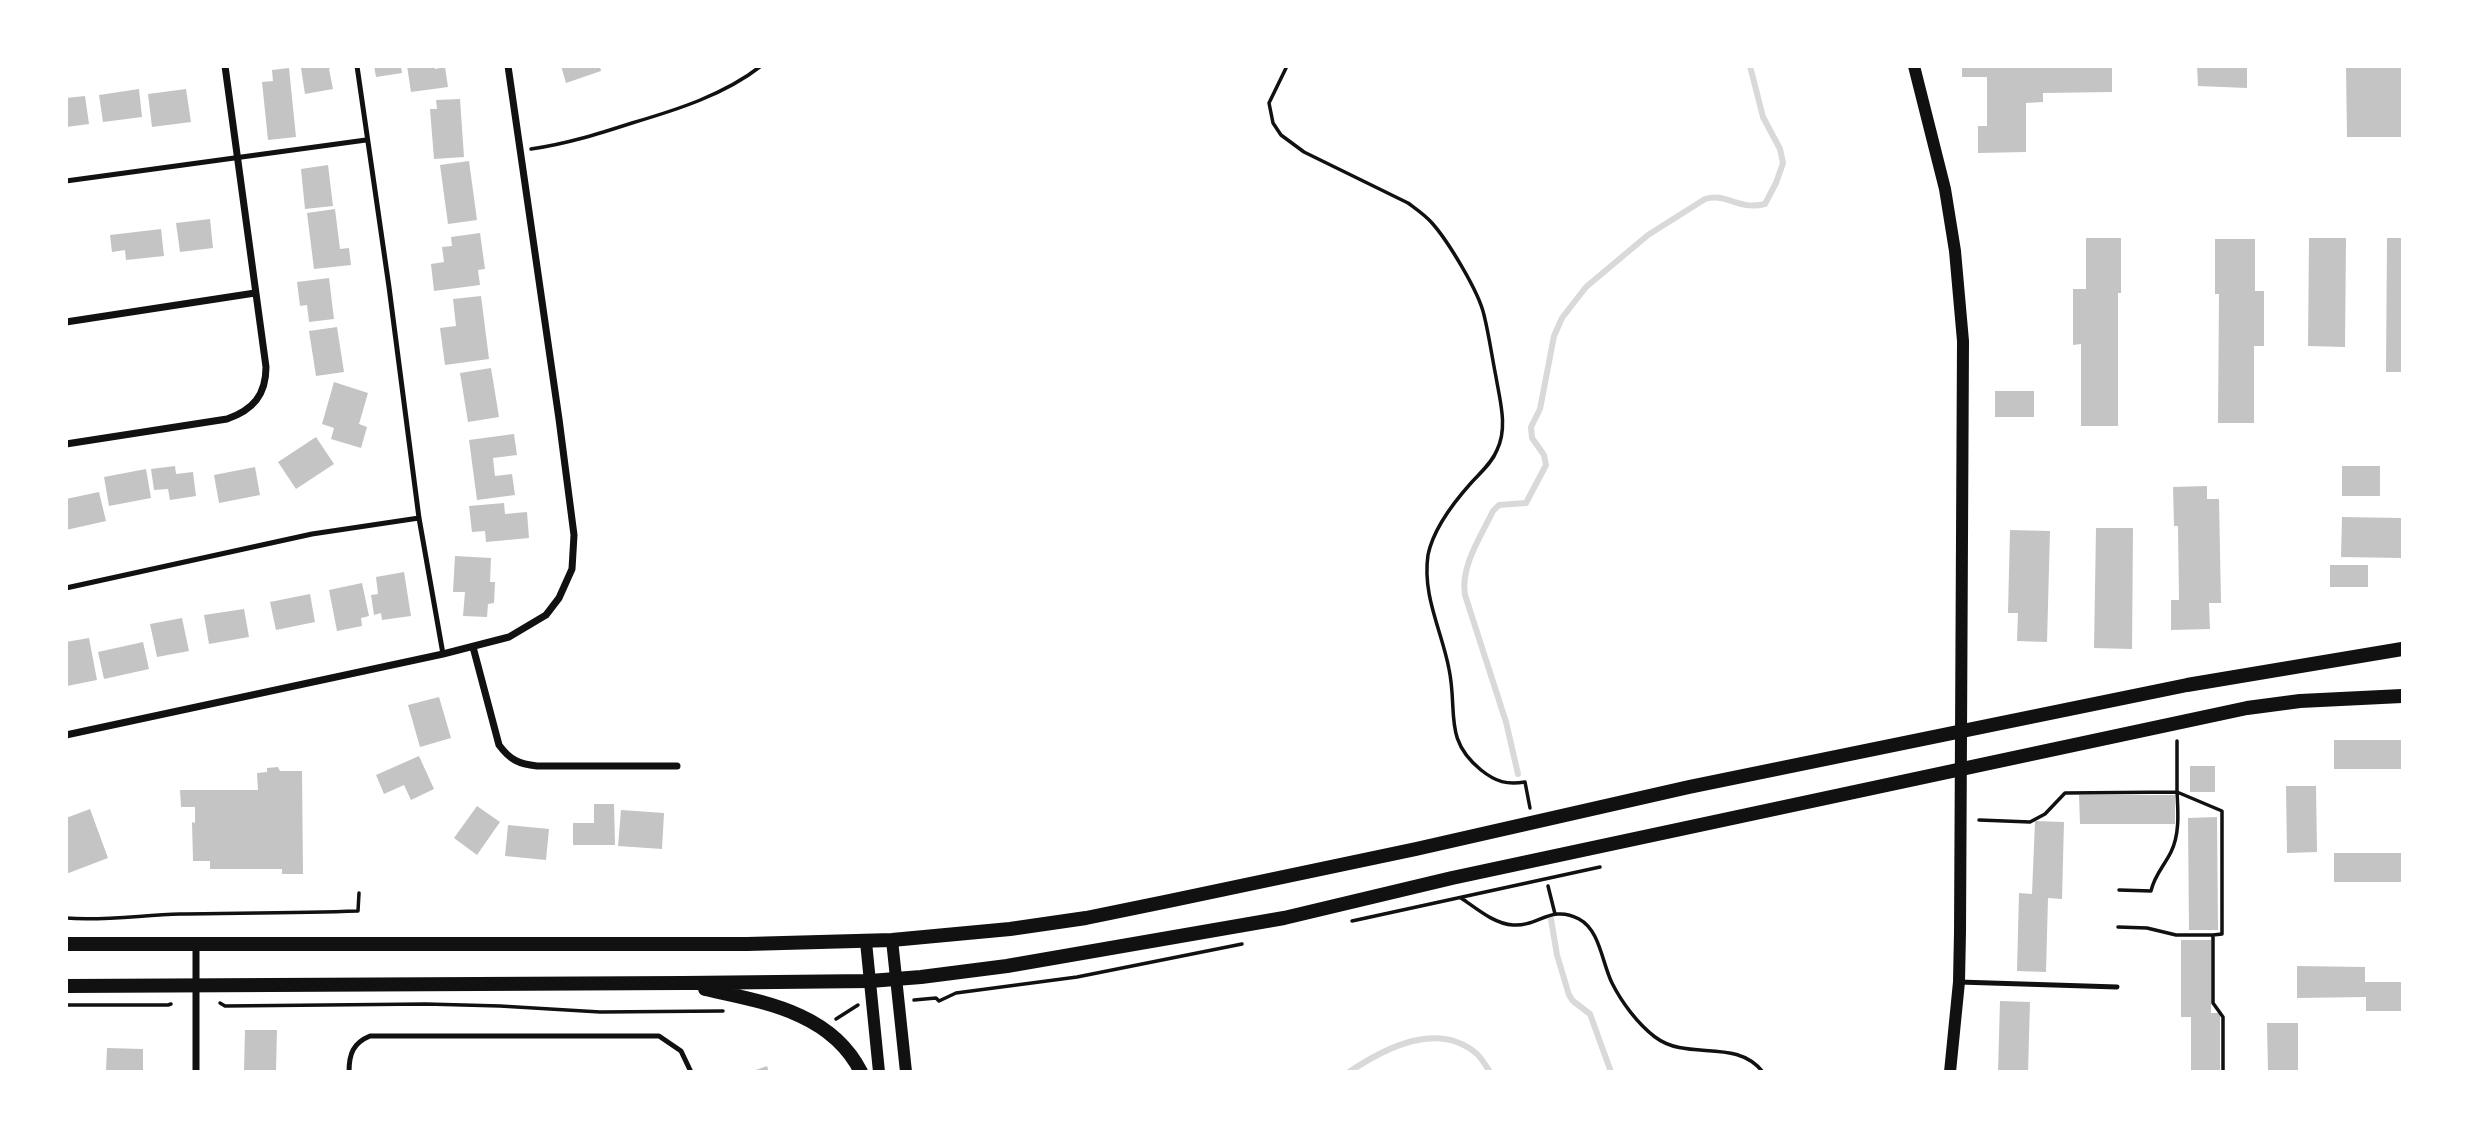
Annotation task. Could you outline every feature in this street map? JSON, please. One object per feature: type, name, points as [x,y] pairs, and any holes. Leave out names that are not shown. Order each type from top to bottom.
[{"type":"main road","points":[[66,944],[866,942],[1010,929],[1086,918],[1416,849],[1689,787],[2187,685],[2403,649]]},
{"type":"main road","points":[[66,986],[870,981],[1007,966],[1284,918],[1465,875],[2248,708],[2300,701],[2403,696]]},
{"type":"main road","points":[[683,983],[776,1005],[797,1013],[827,1030],[846,1049],[861,1072]]},
{"type":"street","points":[[66,444],[227,419],[247,410],[262,393],[266,381],[266,367],[225,66]]},
{"type":"street","points":[[66,735],[473,647],[509,637],[546,615],[566,583],[574,552],[559,419],[508,66]]},
{"type":"street","points":[[1914,66],[1945,189],[1960,303],[1964,435],[1959,982],[1950,1072]]},
{"type":"street","points":[[66,322],[255,293]]},
{"type":"street","points":[[473,647],[499,745],[516,763],[537,766],[677,766]]},
{"type":"street","points":[[892,940],[906,1072]]},
{"type":"street","points":[[866,942],[879,1072]]},
{"type":"street","points":[[196,943],[196,1072]]},
{"type":"lane","points":[[357,66],[419,518],[443,654]]},
{"type":"lane","points":[[66,181],[366,140]]},
{"type":"lane","points":[[66,588],[312,534],[419,518]]},
{"type":"lane","points":[[1959,982],[2117,987]]},
{"type":"lane","points":[[349,1072],[349,1057],[353,1047],[370,1036],[659,1036],[681,1051],[691,1072]]},
{"type":"path","points":[[520,150],[582,139],[669,112],[734,84],[761,66]]},
{"type":"path","points":[[1287,66],[1269,103],[1276,130],[1295,148],[1408,202],[1422,213],[1441,234],[1481,305],[1502,409],[1501,442],[1496,454],[1444,520],[1433,540],[1427,573],[1434,620],[1449,667],[1456,741],[1472,762],[1495,780],[1505,784],[1525,782],[1531,810]]},
{"type":"path","points":[[2119,890],[2151,891],[2153,881],[2172,850],[2178,828],[2177,741]]},
{"type":"path","points":[[1979,820],[2031,822],[2045,814],[2065,793],[2178,792],[2222,811],[2222,934],[2176,935],[2147,928],[2118,927]]},
{"type":"path","points":[[1600,867],[1461,898],[1491,918],[1514,925],[1555,914],[1568,914],[1587,924],[1612,984],[1642,1026],[1658,1039],[1679,1047],[1741,1054],[1763,1072]]},
{"type":"path","points":[[1548,886],[1555,914]]},
{"type":"path","points":[[66,918],[102,920],[177,914],[358,911],[359,893]]},
{"type":"path","points":[[220,914],[220,923]]},
{"type":"path","points":[[2213,935],[2213,1003],[2223,1017],[2223,1072]]},
{"type":"path","points":[[66,1005],[168,1005],[173,1002]]},
{"type":"path","points":[[221,1003],[225,1006],[500,1006],[600,1012],[727,1011]]},
{"type":"path","points":[[834,1020],[862,1003]]},
{"type":"building","points":[[334,66],[329,69],[333,89],[305,94],[301,68]]},
{"type":"building","points":[[374,66],[401,66],[402,73],[376,77]]},
{"type":"building","points":[[407,66],[435,66],[435,69],[445,67],[448,87],[411,92]]},
{"type":"building","points":[[561,66],[600,66],[601,71],[566,83]]},
{"type":"building","points":[[1962,66],[2112,66],[2112,92],[2043,93],[2043,102],[2026,103],[2026,152],[1978,153],[1978,126],[1987,126],[1987,77],[1962,77]]},
{"type":"building","points":[[2197,66],[2247,66],[2247,88],[2198,86]]},
{"type":"building","points":[[2346,66],[2402,66],[2402,137],[2347,137]]},
{"type":"building","points":[[289,68],[296,137],[268,140],[262,82],[273,81],[272,70]]},
{"type":"building","points":[[139,89],[142,117],[103,122],[99,95]]},
{"type":"building","points":[[186,89],[191,122],[152,127],[148,94]]},
{"type":"building","points":[[85,96],[89,124],[66,127],[66,98]]},
{"type":"building","points":[[460,99],[464,157],[434,159],[430,109],[437,109],[436,100]]},
{"type":"building","points":[[469,161],[477,220],[448,224],[440,165]]},
{"type":"building","points":[[328,165],[333,206],[305,209],[301,169]]},
{"type":"building","points":[[335,209],[340,249],[349,248],[351,265],[314,269],[307,213]]},
{"type":"building","points":[[210,219],[213,248],[180,252],[176,223]]},
{"type":"building","points":[[161,229],[164,256],[126,260],[125,250],[112,252],[110,235]]},
{"type":"building","points":[[480,233],[485,269],[478,270],[480,285],[434,291],[431,264],[444,262],[442,247],[452,246],[451,237]]},
{"type":"building","points":[[2086,238],[2121,238],[2121,293],[2118,293],[2118,426],[2081,426],[2081,344],[2073,345],[2073,289],[2086,289]]},
{"type":"building","points":[[2309,238],[2346,238],[2345,347],[2308,346]]},
{"type":"building","points":[[2387,238],[2402,238],[2402,372],[2386,372]]},
{"type":"building","points":[[2215,239],[2255,239],[2255,291],[2264,291],[2264,346],[2254,346],[2254,423],[2218,423],[2219,294],[2215,294]]},
{"type":"building","points":[[329,278],[334,319],[309,322],[307,305],[300,306],[297,282]]},
{"type":"building","points":[[481,296],[489,359],[445,365],[440,328],[456,326],[453,299]]},
{"type":"building","points":[[337,327],[344,372],[316,376],[309,331]]},
{"type":"building","points":[[491,368],[499,417],[468,422],[460,373]]},
{"type":"building","points":[[334,382],[368,393],[359,424],[367,427],[361,448],[331,439],[334,428],[322,424]]},
{"type":"building","points":[[1995,391],[2034,391],[2034,417],[1995,417]]},
{"type":"building","points":[[514,434],[517,455],[493,458],[495,476],[512,474],[515,495],[477,500],[469,440]]},
{"type":"building","points":[[316,437],[334,464],[296,489],[278,462]]},
{"type":"building","points":[[175,466],[176,474],[193,472],[196,496],[170,500],[168,489],[154,490],[151,469]]},
{"type":"building","points":[[2342,466],[2380,466],[2380,496],[2342,496]]},
{"type":"building","points":[[255,467],[260,495],[219,503],[214,475]]},
{"type":"building","points":[[146,469],[151,498],[109,506],[104,477]]},
{"type":"building","points":[[2207,486],[2207,499],[2219,499],[2221,603],[2209,603],[2210,629],[2171,630],[2171,600],[2179,600],[2178,526],[2174,526],[2173,487]]},
{"type":"building","points":[[99,492],[106,521],[66,530],[66,499]]},
{"type":"building","points":[[504,503],[505,514],[527,512],[529,538],[486,542],[485,531],[472,532],[469,506]]},
{"type":"building","points":[[2342,517],[2402,518],[2402,558],[2341,557]]},
{"type":"building","points":[[2096,528],[2133,528],[2132,649],[2094,648]]},
{"type":"building","points":[[2010,530],[2050,531],[2047,642],[2017,641],[2018,613],[2008,613]]},
{"type":"building","points":[[455,556],[491,558],[490,582],[495,582],[494,603],[488,604],[487,617],[463,616],[465,592],[453,592]]},
{"type":"building","points":[[2330,565],[2368,565],[2368,587],[2330,587]]},
{"type":"building","points":[[404,572],[411,616],[382,620],[381,613],[374,615],[371,595],[378,594],[376,577]]},
{"type":"building","points":[[362,583],[369,616],[361,618],[362,626],[337,631],[329,590]]},
{"type":"building","points":[[310,594],[315,622],[276,630],[270,602]]},
{"type":"building","points":[[244,609],[249,637],[209,644],[204,615]]},
{"type":"building","points":[[182,618],[189,651],[157,657],[150,624]]},
{"type":"building","points":[[89,638],[97,680],[67,686],[66,642]]},
{"type":"building","points":[[143,642],[149,669],[104,679],[98,652]]},
{"type":"building","points":[[439,697],[451,738],[420,747],[408,705]]},
{"type":"building","points":[[2334,740],[2402,740],[2402,769],[2334,769]]},
{"type":"building","points":[[419,756],[434,789],[411,800],[404,785],[384,794],[376,775]]},
{"type":"building","points":[[2190,766],[2215,766],[2215,792],[2190,792]]},
{"type":"building","points":[[278,767],[280,771],[302,771],[303,874],[282,874],[282,869],[210,869],[210,861],[193,861],[192,822],[195,823],[195,807],[181,807],[180,790],[258,790],[257,773]]},
{"type":"building","points":[[2286,786],[2316,786],[2317,852],[2287,853]]},
{"type":"building","points":[[2079,795],[2175,795],[2175,824],[2080,824]]},
{"type":"building","points":[[594,804],[614,804],[615,845],[573,845],[573,823],[594,823]]},
{"type":"building","points":[[477,806],[500,822],[477,855],[454,838]]},
{"type":"building","points":[[90,809],[108,858],[66,874],[66,818]]},
{"type":"building","points":[[621,810],[664,813],[662,849],[618,846]]},
{"type":"building","points":[[2217,817],[2218,930],[2189,930],[2188,818]]},
{"type":"building","points":[[2035,821],[2064,822],[2062,899],[2048,898],[2046,972],[2017,971],[2019,893],[2032,894]]},
{"type":"building","points":[[508,825],[549,829],[546,860],[505,856]]},
{"type":"building","points":[[2334,853],[2402,853],[2402,882],[2334,882]]},
{"type":"building","points":[[2181,940],[2211,940],[2211,1013],[2220,1013],[2220,1072],[2191,1072],[2191,1017],[2181,1017]]},
{"type":"building","points":[[2297,966],[2365,967],[2365,982],[2402,982],[2402,1011],[2366,1011],[2366,997],[2297,998]]},
{"type":"building","points":[[2000,1001],[2030,1002],[2028,1072],[1998,1072]]},
{"type":"building","points":[[2267,1023],[2298,1023],[2298,1072],[2268,1072]]},
{"type":"building","points":[[245,1030],[277,1030],[276,1072],[244,1072]]},
{"type":"building","points":[[107,1048],[143,1049],[143,1071],[106,1070]]},
{"type":"building","points":[[767,1066],[769,1072],[753,1072],[753,1071]]},
{"type":"waterway","points":[[1518,774],[1506,722],[1465,595],[1468,563],[1493,511],[1499,505],[1526,503],[1546,465],[1544,455],[1532,438],[1531,427],[1540,409],[1554,336],[1562,318],[1586,287],[1648,235],[1705,199],[1712,197],[1756,206],[1765,204],[1783,163],[1780,149],[1763,117],[1750,66]]},
{"type":"waterway","points":[[1551,919],[1557,955],[1569,995],[1590,1014],[1611,1072]]},
{"type":"waterway","points":[[1349,1072],[1395,1047],[1429,1038],[1462,1044],[1477,1054],[1490,1072]]}]
